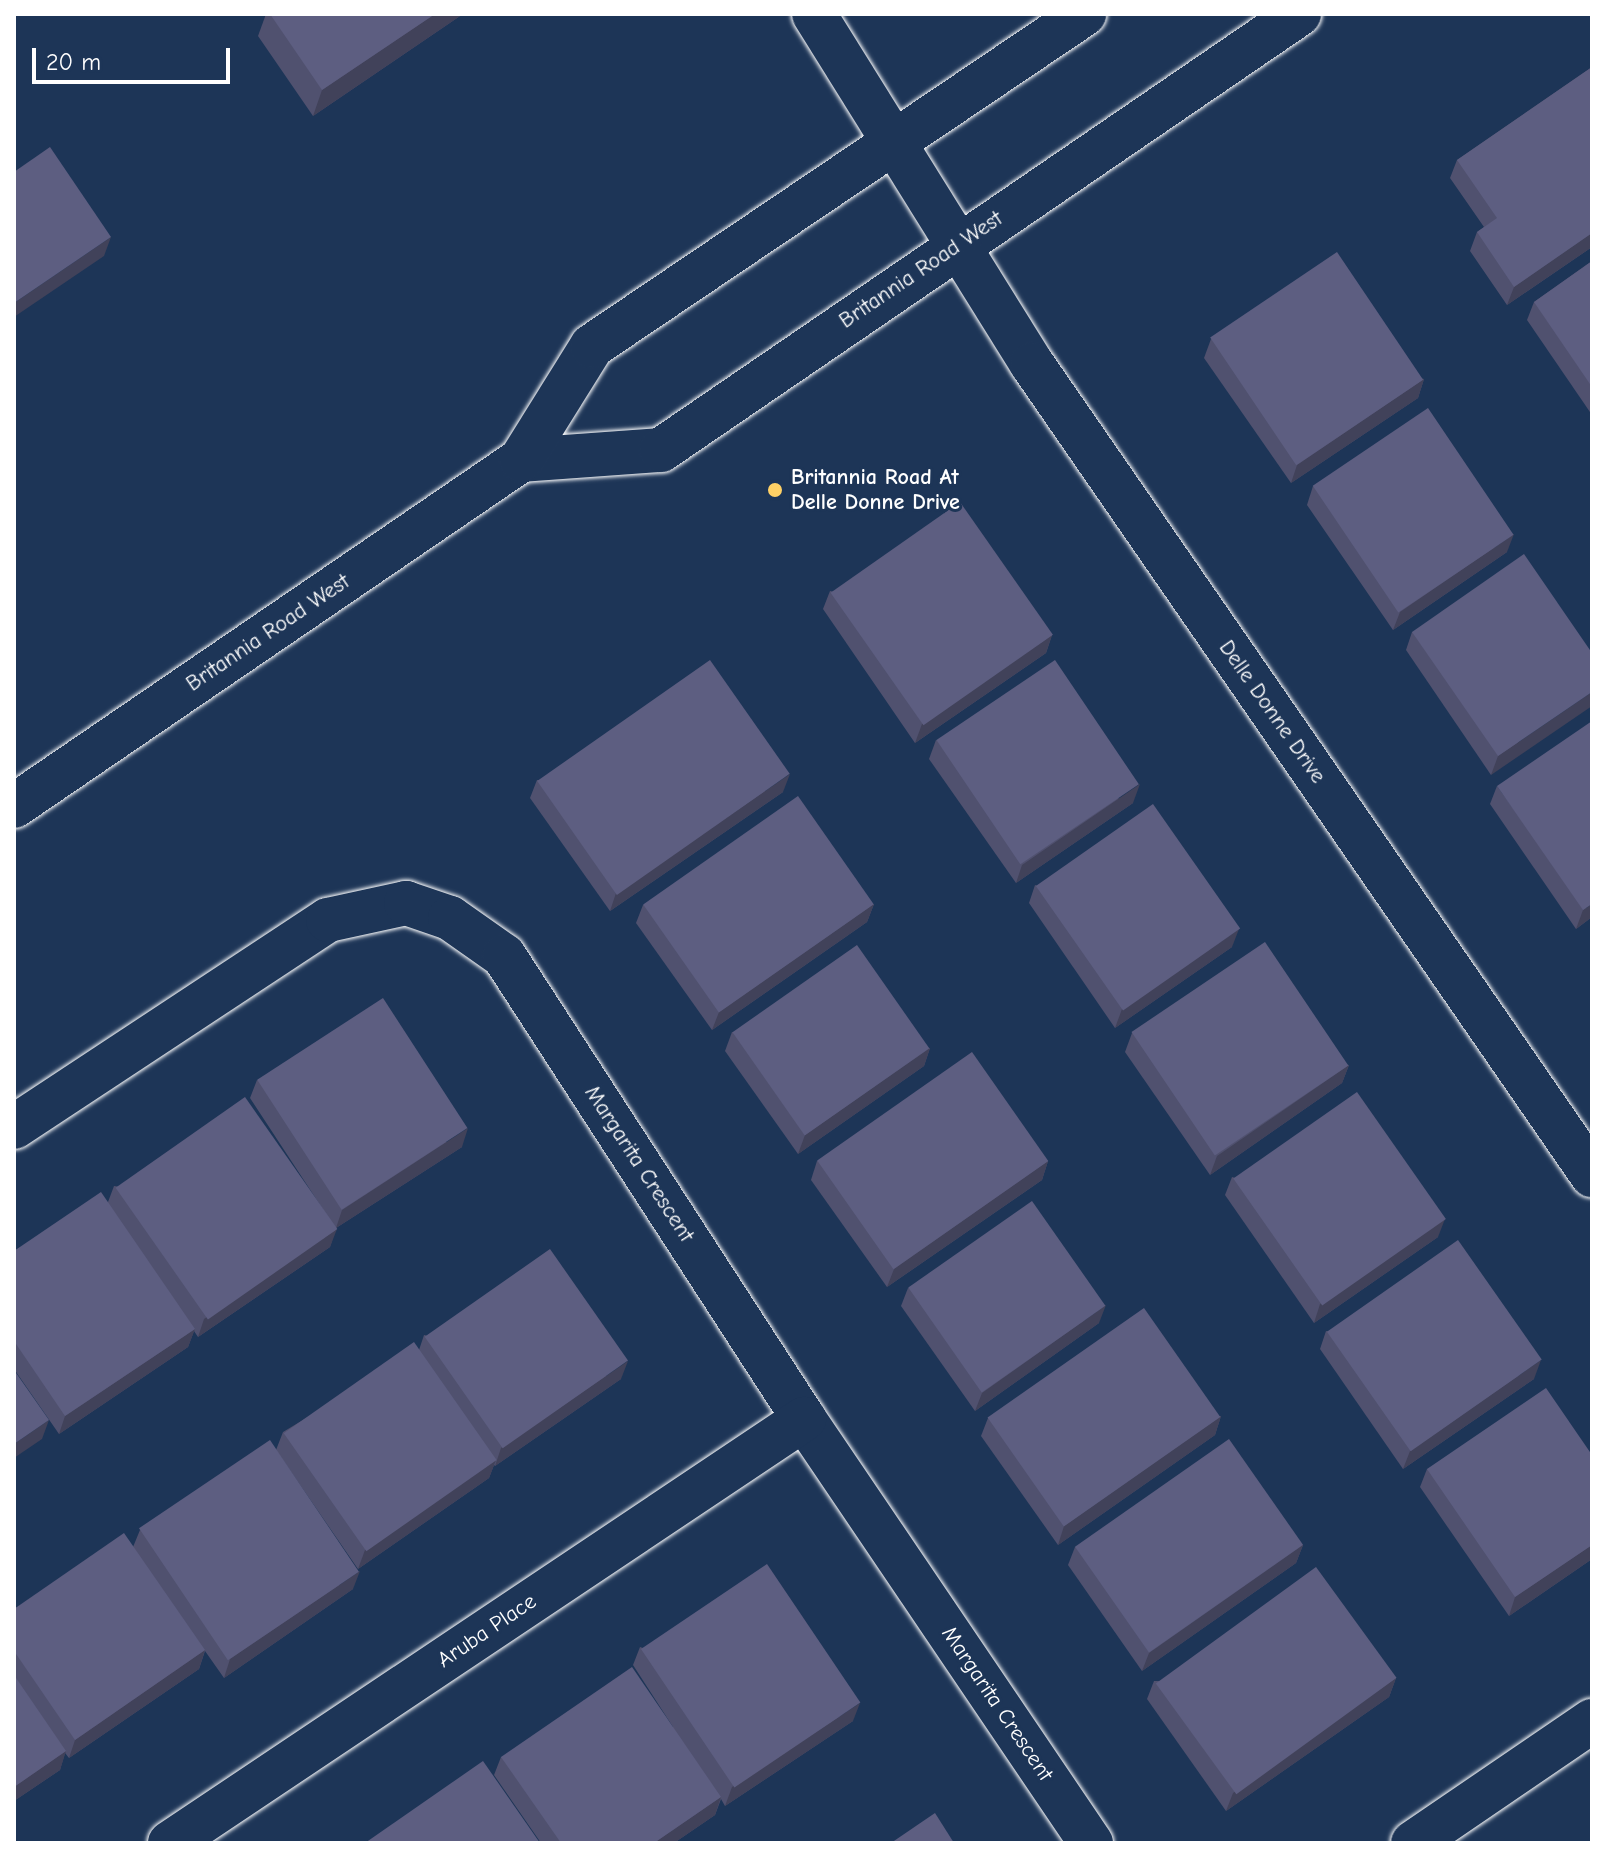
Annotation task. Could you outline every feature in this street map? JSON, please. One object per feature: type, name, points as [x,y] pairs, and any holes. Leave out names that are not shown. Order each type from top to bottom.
[{"type":"street","name":"Delle Donne Drive","points":[[814,14],[956,246],[1592,1175]]},
{"type":"street","name":"Britannia Road West","points":[[14,806],[521,460],[592,346],[890,142],[1084,14]]},
{"type":"street","name":"Britannia Road West","points":[[521,460],[661,450],[1299,14]]},
{"type":"street","name":"Margarita Crescent","points":[[14,1127],[328,920],[406,903],[450,918],[504,956],[804,1419],[1091,1843]]},
{"type":"street","name":"Aruba Place","points":[[170,1843],[804,1419]]},
{"type":"street","points":[[1413,1843],[1592,1721]]},
{"type":"building","points":[[270,14],[435,14],[322,90]]},
{"type":"building","points":[[1592,67],[1592,233],[1514,287],[1477,232],[1497,218],[1457,160]]},
{"type":"building","points":[[50,147],[111,237],[14,303],[14,172]]},
{"type":"building","points":[[1337,252],[1423,380],[1296,465],[1210,338]]},
{"type":"building","points":[[1592,261],[1592,387],[1534,302]]},
{"type":"building","points":[[1428,408],[1514,535],[1398,613],[1313,486]]},
{"type":"building","points":[[960,502],[1053,635],[923,725],[831,593]]},
{"type":"building","points":[[1524,554],[1592,653],[1592,692],[1498,756],[1412,632]]},
{"type":"building","points":[[710,660],[790,774],[617,895],[537,781]]},
{"type":"building","points":[[1055,660],[1139,784],[1020,864],[936,740]]},
{"type":"building","points":[[1592,721],[1592,904],[1583,910],[1497,786]]},
{"type":"building","points":[[798,796],[874,904],[719,1013],[643,904]]},
{"type":"building","points":[[1153,804],[1240,929],[1123,1011],[1036,886]]},
{"type":"building","points":[[1265,942],[1348,1066],[1215,1156],[1132,1032]]},
{"type":"building","points":[[857,945],[929,1048],[805,1135],[732,1032]]},
{"type":"building","points":[[383,998],[467,1128],[342,1210],[257,1080]]},
{"type":"building","points":[[972,1052],[1048,1161],[893,1269],[817,1160]]},
{"type":"building","points":[[1357,1092],[1446,1219],[1322,1306],[1233,1179]]},
{"type":"building","points":[[245,1097],[337,1229],[208,1320],[116,1188]]},
{"type":"building","points":[[101,1192],[195,1329],[65,1416],[14,1341],[14,1251]]},
{"type":"building","points":[[1032,1201],[1105,1306],[982,1392],[908,1288]]},
{"type":"building","points":[[1458,1240],[1542,1360],[1411,1451],[1327,1332]]},
{"type":"building","points":[[550,1249],[628,1360],[503,1448],[425,1337]]},
{"type":"building","points":[[1144,1308],[1220,1417],[1064,1527],[988,1418]]},
{"type":"building","points":[[414,1342],[497,1460],[366,1551],[284,1433]]},
{"type":"building","points":[[14,1370],[49,1420],[14,1444]]},
{"type":"building","points":[[1546,1388],[1592,1455],[1592,1545],[1515,1597],[1427,1469]]},
{"type":"building","points":[[1229,1439],[1303,1545],[1149,1653],[1075,1547]]},
{"type":"building","points":[[270,1440],[359,1572],[228,1660],[139,1528]]},
{"type":"building","points":[[124,1533],[205,1650],[75,1740],[14,1651],[14,1609]]},
{"type":"building","points":[[767,1564],[860,1702],[734,1787],[641,1649]]},
{"type":"building","points":[[1316,1567],[1397,1678],[1236,1794],[1156,1683]]},
{"type":"building","points":[[632,1667],[721,1797],[654,1843],[561,1843],[501,1757]]},
{"type":"building","points":[[14,1675],[66,1751],[14,1787]]},
{"type":"building","points":[[483,1761],[540,1843],[365,1843]]},
{"type":"building","points":[[935,1813],[954,1843],[891,1843]]},
{"type":"place","name":"Britannia Road At Delle Donne Drive","points":[[775,490]]}]
